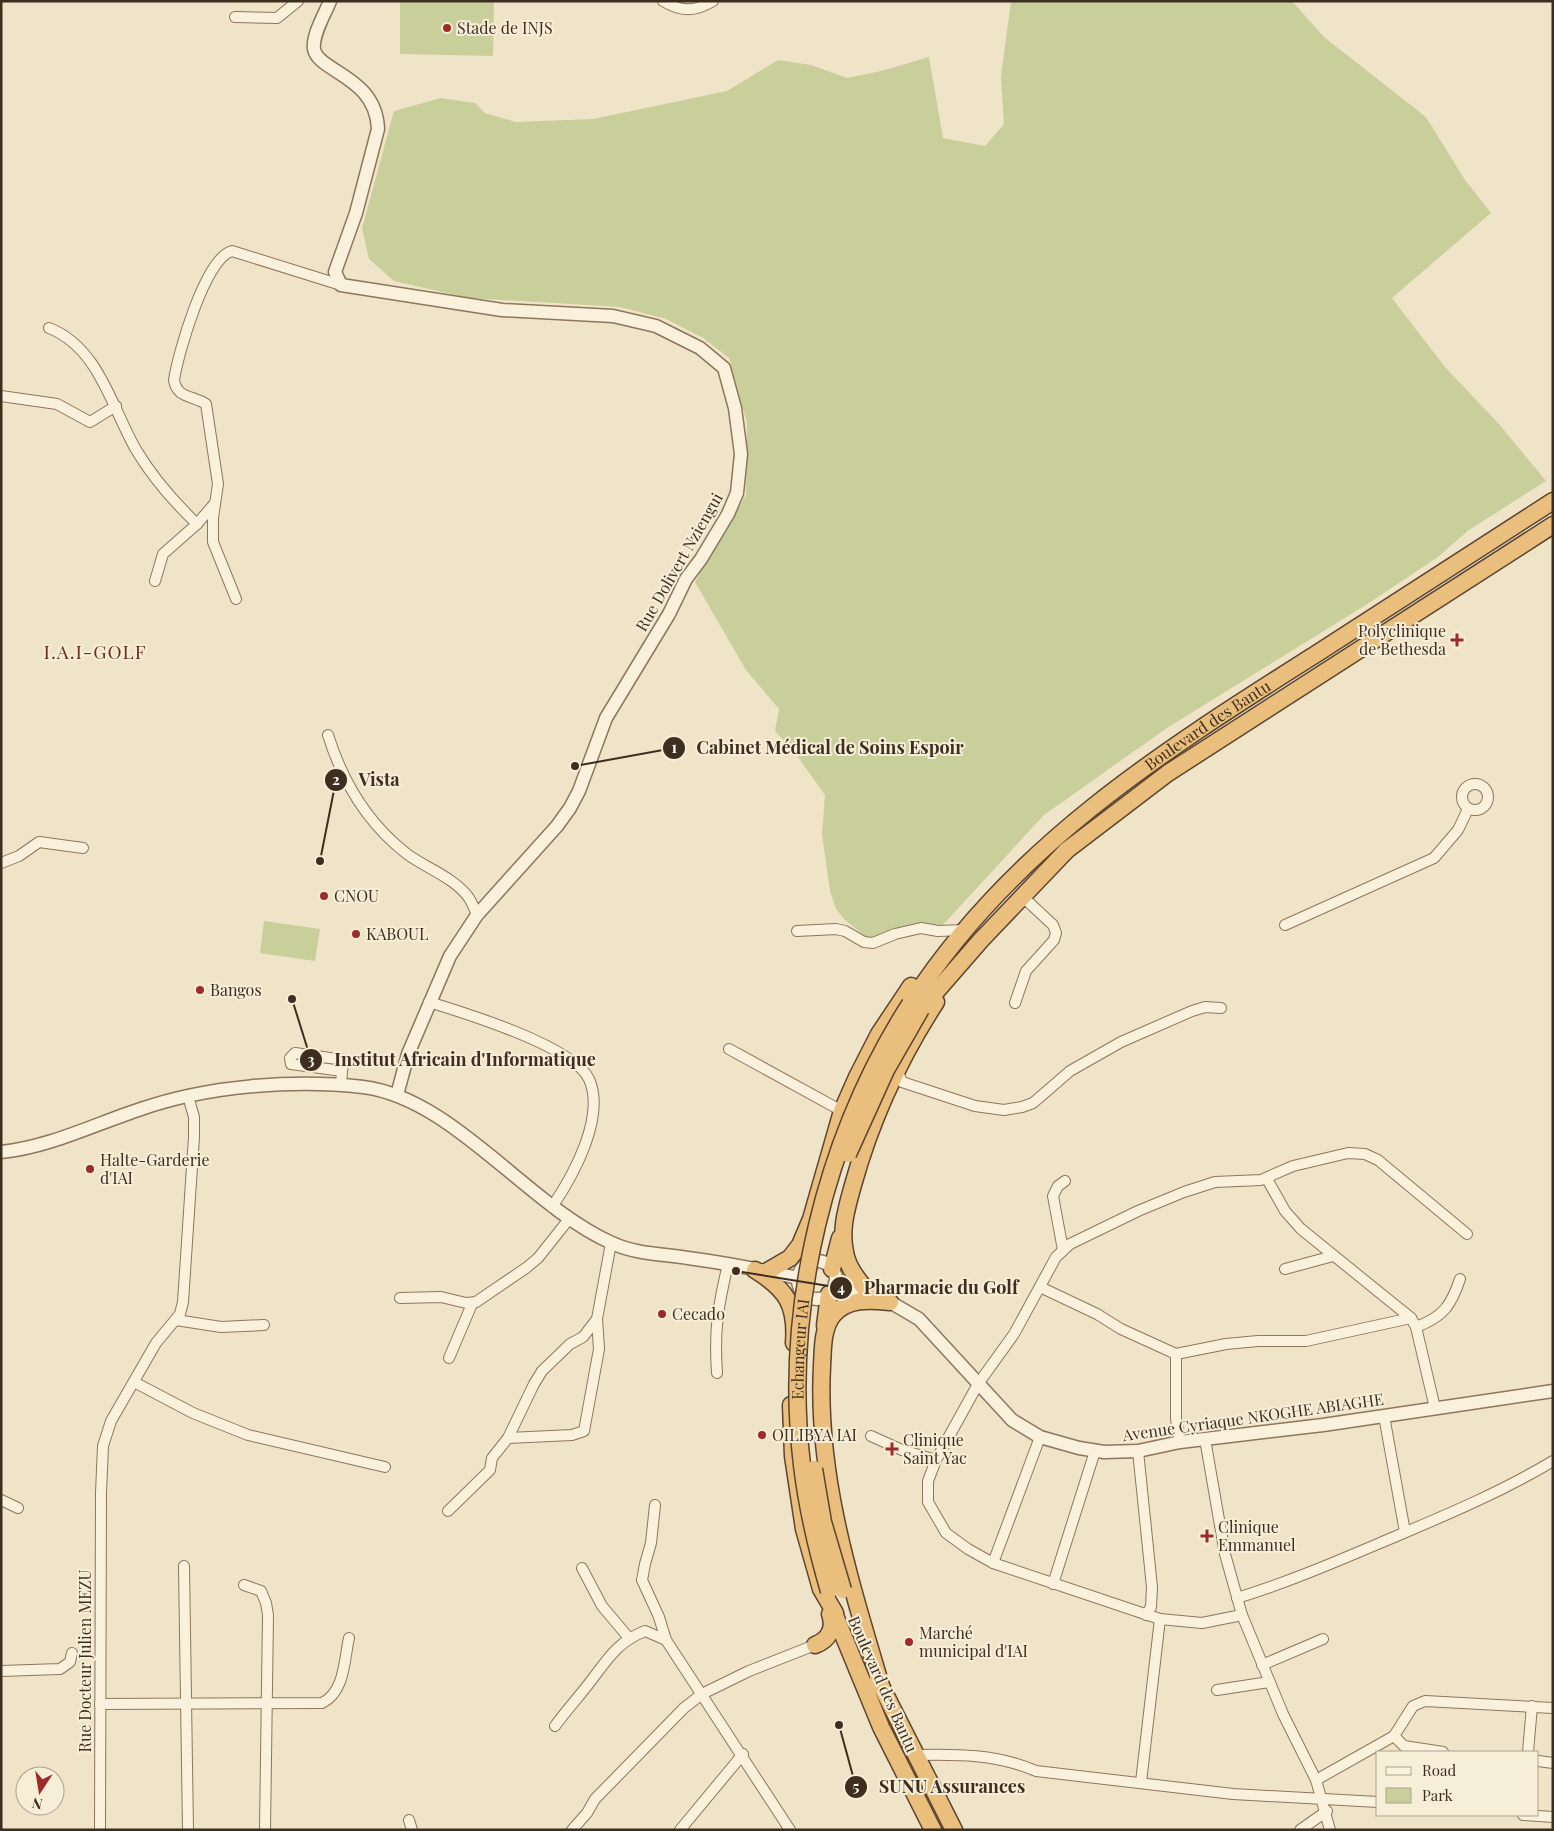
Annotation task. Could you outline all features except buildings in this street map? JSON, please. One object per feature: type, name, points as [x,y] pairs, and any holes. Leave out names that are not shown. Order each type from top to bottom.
[{"type":"highway","name":"Boulevard des Bantu","points":[[915,1006],[926,980],[964,930],[1044,846],[1091,807],[1191,733],[1553,501]]},
{"type":"highway","name":"Boulevard des Bantu","points":[[915,1006],[1068,850],[1168,773],[1553,525]]},
{"type":"highway","points":[[831,1591],[804,1529],[793,1456],[790,1413],[801,1278],[811,1219],[842,1111],[870,1050],[901,1000],[931,960],[964,930]]},
{"type":"highway","points":[[882,1689],[853,1592],[827,1474],[821,1402],[825,1329],[843,1225],[869,1132],[897,1069],[922,1023],[981,940]]},
{"type":"highway","name":"Echangeur IAI","points":[[831,1591],[814,1532],[802,1463],[798,1378],[803,1312],[817,1226],[838,1150],[875,1063],[915,1006]]},
{"type":"highway","points":[[795,1334],[791,1305],[787,1296],[767,1272],[783,1264],[795,1252],[811,1219]]},
{"type":"highway","points":[[843,1225],[847,1260],[867,1295]]},
{"type":"highway","points":[[825,1329],[832,1316],[847,1304],[860,1301],[890,1302]]},
{"type":"highway","name":"Boulevard des Bantu","points":[[831,1591],[834,1619],[880,1727],[933,1830]]},
{"type":"highway","name":"Boulevard des Bantu","points":[[831,1591],[954,1830]]},
{"type":"highway","points":[[815,1645],[825,1639],[834,1619]]},
{"type":"street","points":[[235,17],[277,18],[298,1]]},
{"type":"street","points":[[330,1],[317,35],[314,49],[320,59],[364,92],[374,104],[378,115],[378,129],[356,213],[335,272],[341,284]]},
{"type":"street","points":[[662,1],[674,8],[686,10],[697,9],[713,1]]},
{"type":"street","points":[[236,599],[213,542],[217,476],[206,404],[181,394],[175,387],[174,380],[193,311],[218,260],[225,253],[232,252],[341,284]]},
{"type":"street","name":"Rue Dolivert Nziengui","points":[[341,284],[348,287],[404,293],[502,310],[613,316],[656,326],[700,348],[714,357],[724,368],[739,429],[740,477],[737,493],[728,514],[701,559],[686,579],[669,614],[606,718],[579,791],[570,808],[557,826],[477,915],[450,956],[408,1054],[397,1094]]},
{"type":"street","points":[[49,328],[62,333],[84,351],[116,406],[135,447],[154,477],[164,492],[197,524]]},
{"type":"street","points":[[1,396],[56,404],[90,422],[116,406]]},
{"type":"street","points":[[155,581],[163,554],[197,524],[215,502]]},
{"type":"street","points":[[328,735],[337,764],[365,813],[407,854],[469,897],[477,915]]},
{"type":"street","points":[[1285,925],[1434,858],[1458,830],[1468,809]]},
{"type":"street","points":[[1,863],[19,856],[39,842],[83,848]]},
{"type":"street","points":[[1015,1003],[1026,971],[1054,940],[1056,933],[1053,925],[1022,896]]},
{"type":"street","points":[[798,932],[841,929],[864,942],[872,943],[895,934],[921,928],[938,931],[964,930]]},
{"type":"street","points":[[429,1002],[477,1016],[550,1049],[568,1058],[588,1078],[594,1096],[589,1130],[569,1180],[552,1207]]},
{"type":"street","points":[[897,1069],[902,1082],[914,1087],[974,1106],[1013,1109],[1033,1103],[1070,1071],[1121,1042],[1192,1011],[1205,1007],[1221,1008]]},
{"type":"street","points":[[729,1049],[842,1111]]},
{"type":"street","points":[[341,1086],[342,1071]]},
{"type":"street","points":[[1,1152],[37,1146],[142,1108],[188,1096],[265,1086],[341,1086],[382,1090],[397,1094],[416,1104],[466,1138],[552,1207],[611,1243],[640,1251],[728,1264],[801,1278],[808,1297],[815,1299],[832,1282]]},
{"type":"street","points":[[188,1096],[194,1117],[189,1236],[183,1302],[176,1320],[221,1326],[264,1325]]},
{"type":"street","points":[[1242,1615],[1202,1623],[1160,1620],[1112,1602],[993,1563],[957,1543],[946,1533],[932,1510],[927,1494],[928,1481],[936,1460],[978,1384],[1014,1334],[1045,1275],[1063,1250],[1138,1211],[1184,1192],[1215,1182],[1267,1179],[1293,1166],[1348,1154],[1365,1154],[1378,1160],[1467,1234]]},
{"type":"street","points":[[1267,1179],[1290,1219],[1414,1323],[1435,1408]]},
{"type":"street","points":[[1063,1250],[1053,1196],[1058,1186],[1065,1181]]},
{"type":"street","points":[[449,1358],[472,1304],[538,1258],[569,1219]]},
{"type":"street","points":[[508,1438],[572,1435],[584,1431],[599,1349],[597,1319],[611,1243]]},
{"type":"street","points":[[1284,1269],[1332,1256]]},
{"type":"street","name":"Avenue Cyriaque NKOGHE ABIAGHE","points":[[801,1278],[817,1262],[827,1264],[832,1282],[890,1302],[919,1319],[1012,1420],[1040,1437],[1063,1445],[1095,1450],[1138,1451],[1180,1442],[1384,1416],[1553,1391]]},
{"type":"street","points":[[716,1373],[714,1338],[717,1309],[728,1264]]},
{"type":"street","points":[[1040,1287],[1097,1314],[1121,1329],[1176,1354],[1258,1341],[1306,1341],[1414,1323],[1441,1315],[1452,1300],[1460,1280]]},
{"type":"street","points":[[400,1298],[441,1297],[472,1304]]},
{"type":"street","points":[[448,1511],[490,1470],[492,1458],[508,1438],[526,1398],[542,1371],[565,1348],[583,1336],[597,1319]]},
{"type":"street","name":"Rue Docteur Julien MEZU","points":[[100,1830],[101,1493],[103,1446],[108,1430],[156,1343],[176,1320]]},
{"type":"street","points":[[1176,1354],[1176,1419],[1180,1442]]},
{"type":"street","points":[[134,1382],[193,1413],[248,1435],[385,1467]]},
{"type":"street","points":[[1384,1416],[1405,1532]]},
{"type":"street","points":[[871,1436],[902,1450],[936,1460]]},
{"type":"street","points":[[993,1563],[1040,1437]]},
{"type":"street","points":[[1206,1439],[1225,1554],[1242,1615],[1269,1682],[1316,1780],[1323,1798],[1330,1830]]},
{"type":"street","points":[[1053,1584],[1095,1450]]},
{"type":"street","points":[[1138,1451],[1152,1587],[1151,1607],[1146,1615]]},
{"type":"street","points":[[1237,1598],[1277,1586],[1512,1486],[1553,1461]]},
{"type":"street","points":[[1,1500],[18,1508]]},
{"type":"street","points":[[655,1505],[651,1543],[644,1564],[642,1580],[659,1617],[666,1640],[790,1830]]},
{"type":"street","points":[[184,1566],[188,1830]]},
{"type":"street","points":[[582,1568],[602,1606],[629,1638]]},
{"type":"street","points":[[244,1585],[261,1591],[266,1603],[265,1830]]},
{"type":"street","points":[[1141,1782],[1160,1620]]},
{"type":"street","points":[[555,1726],[599,1668],[629,1638],[645,1631],[666,1640]]},
{"type":"street","points":[[100,1704],[322,1703],[336,1693],[342,1677],[349,1638]]},
{"type":"street","points":[[1262,1665],[1323,1639]]},
{"type":"street","points":[[572,1830],[602,1792],[677,1715],[702,1694],[749,1671],[815,1645]]},
{"type":"street","points":[[1,1671],[60,1669],[70,1662],[72,1653]]},
{"type":"street","points":[[1217,1690],[1247,1687],[1269,1682]]},
{"type":"street","points":[[1316,1780],[1394,1736],[1412,1706],[1424,1701],[1553,1708]]},
{"type":"street","points":[[1528,1751],[1532,1706]]},
{"type":"street","points":[[1394,1736],[1404,1746],[1436,1751]]},
{"type":"street","points":[[680,1830],[742,1754]]},
{"type":"street","points":[[915,1756],[949,1754],[1006,1760],[1036,1771],[1232,1794],[1376,1802]]},
{"type":"street","points":[[1539,1761],[1553,1763]]},
{"type":"street","points":[[1300,1830],[1326,1811]]},
{"type":"street","points":[[1538,1816],[1553,1817]]},
{"type":"green space","name":"Stade de INJS","points":[[400,1],[494,1],[493,56],[400,54]]},
{"type":"green space","points":[[1011,1],[1292,1],[1324,37],[1426,117],[1465,180],[1491,213],[1392,298],[1445,367],[1499,424],[1546,481],[1469,530],[1438,557],[1369,603],[1167,728],[1044,815],[942,926],[927,924],[870,940],[845,920],[836,909],[830,891],[822,834],[825,795],[795,753],[775,731],[779,709],[746,670],[695,582],[746,495],[747,423],[729,358],[703,338],[666,319],[620,307],[468,298],[394,281],[369,259],[362,228],[394,111],[441,98],[475,103],[485,113],[516,122],[593,119],[727,91],[778,60],[811,65],[847,78],[881,71],[929,57],[943,138],[985,146],[1004,124],[1001,76]]},
{"type":"green space","points":[[264,921],[320,929],[315,961],[260,953]]},
{"type":"place","name":"Stade de INJS","points":[[447,28]]},
{"type":"place","name":"Polyclinique de Bethesda","points":[[1457,640]]},
{"type":"place","name":"Cabinet Médical de Soins Espoir","points":[[575,766]]},
{"type":"place","name":"Vista","points":[[320,861]]},
{"type":"place","name":"CNOU","points":[[324,896]]},
{"type":"place","name":"KABOUL","points":[[356,934]]},
{"type":"place","name":"Bangos","points":[[200,990]]},
{"type":"place","name":"Institut Africain d'Informatique","points":[[292,999]]},
{"type":"place","name":"Halte-Garderie d'IAI","points":[[90,1169]]},
{"type":"place","name":"Pharmacie du Golf","points":[[736,1271]]},
{"type":"place","name":"Cecado","points":[[662,1314]]},
{"type":"place","name":"OILIBYA IAI","points":[[762,1435]]},
{"type":"place","name":"Clinique Saint Yac","points":[[892,1449]]},
{"type":"place","name":"Clinique Emmanuel","points":[[1207,1536]]},
{"type":"place","name":"Marché municipal d'IAI","points":[[909,1642]]},
{"type":"place","name":"SUNU Assurances","points":[[839,1725]]},
{"type":"district","name":"I.A.I-GOLF","points":[[95,652]]}]
